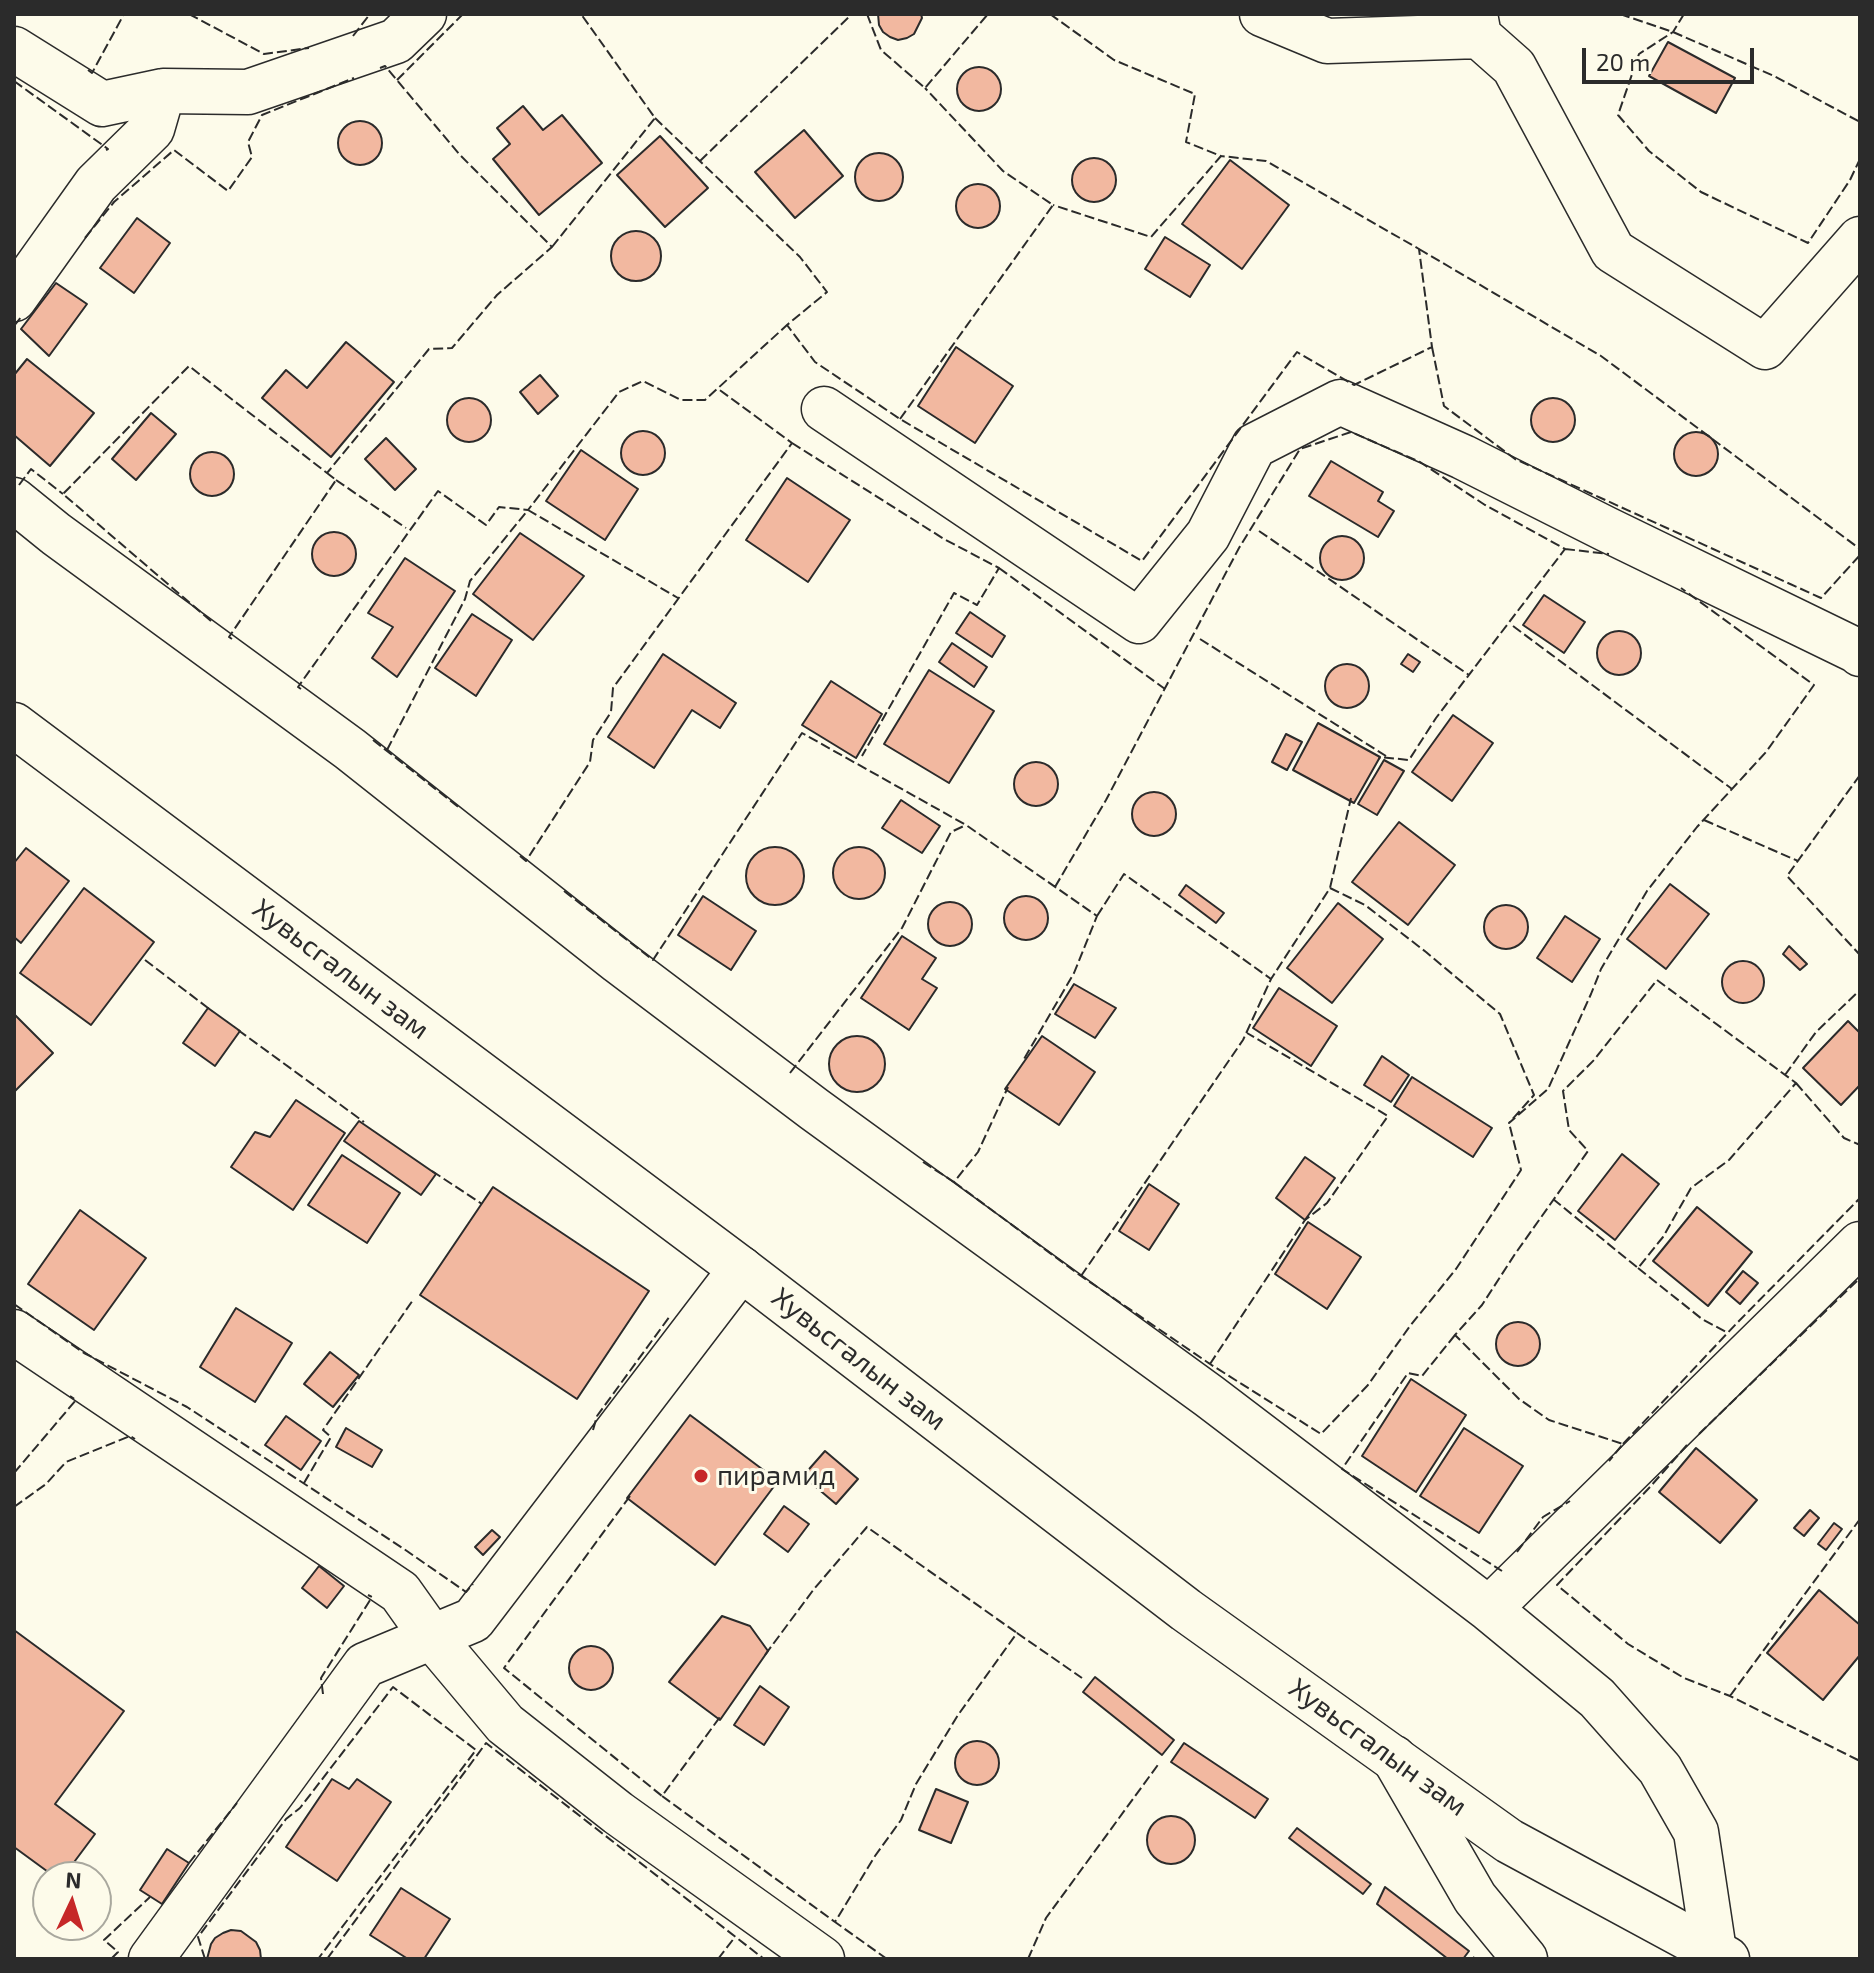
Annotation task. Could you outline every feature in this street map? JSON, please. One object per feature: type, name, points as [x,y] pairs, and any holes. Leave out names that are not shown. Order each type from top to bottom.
[{"type":"street","points":[[14,49],[102,104],[163,91],[248,92],[396,41],[424,14]]},
{"type":"street","points":[[1262,14],[1327,41],[1477,25],[1514,67],[1613,251],[1765,347],[1860,239]]},
{"type":"street","points":[[14,299],[96,184],[152,129],[163,91]]},
{"type":"street","points":[[824,409],[1139,621],[1208,535],[1254,446],[1340,402],[1463,457],[1860,654]]},
{"type":"street","points":[[14,500],[350,749],[618,961],[814,1109],[1209,1396],[1489,1609],[1597,1698],[1660,1769],[1696,1832],[1720,1955]]},
{"type":"street","name":"Хувьсгалын зам","points":[[14,725],[741,1269],[1186,1610],[1509,1841],[1720,1955]]},
{"type":"street","points":[[1489,1609],[1860,1244]]},
{"type":"street","points":[[151,1959],[365,1665],[473,1620],[741,1269]]},
{"type":"street","points":[[14,1332],[400,1592],[432,1637],[505,1724],[618,1813],[822,1959]]},
{"type":"street","points":[[1394,1758],[1475,1898],[1525,1959]]},
{"type":"building","points":[[878,14],[921,14],[922,18],[914,34],[898,40],[883,32]]},
{"type":"building","points":[[1668,42],[1735,78],[1716,113],[1649,76]]},
{"type":"building","points":[[979,67],[994,74],[1001,89],[994,104],[979,111],[964,104],[957,89],[964,74]]},
{"type":"building","points":[[523,106],[543,130],[562,115],[602,163],[539,215],[493,159],[510,144],[497,128]]},
{"type":"building","points":[[360,121],[375,128],[382,143],[375,158],[360,165],[345,158],[338,143],[345,128]]},
{"type":"building","points":[[804,130],[843,176],[795,218],[755,172]]},
{"type":"building","points":[[660,136],[708,188],[665,227],[617,175]]},
{"type":"building","points":[[879,153],[896,160],[903,177],[896,194],[879,201],[862,194],[855,177],[862,160]]},
{"type":"building","points":[[1094,158],[1109,165],[1116,180],[1109,195],[1094,202],[1079,195],[1072,180],[1079,165]]},
{"type":"building","points":[[1230,160],[1289,205],[1242,269],[1182,224]]},
{"type":"building","points":[[978,184],[993,191],[1000,206],[993,221],[978,228],[963,221],[956,206],[963,191]]},
{"type":"building","points":[[137,218],[170,243],[134,293],[100,268]]},
{"type":"building","points":[[636,231],[654,238],[661,256],[654,274],[636,281],[618,274],[611,256],[618,238]]},
{"type":"building","points":[[1165,237],[1210,265],[1190,297],[1145,269]]},
{"type":"building","points":[[56,283],[87,304],[49,356],[21,329]]},
{"type":"building","points":[[346,342],[394,382],[331,457],[262,398],[286,370],[307,388]]},
{"type":"building","points":[[956,347],[1013,386],[975,443],[918,406]]},
{"type":"building","points":[[27,359],[94,413],[50,466],[14,435],[14,375]]},
{"type":"building","points":[[540,375],[558,396],[538,414],[520,392]]},
{"type":"building","points":[[469,398],[484,405],[491,420],[484,435],[469,442],[454,435],[447,420],[454,405]]},
{"type":"building","points":[[1553,398],[1568,405],[1575,420],[1568,435],[1553,442],[1538,435],[1531,420],[1538,405]]},
{"type":"building","points":[[151,413],[176,434],[136,480],[112,459]]},
{"type":"building","points":[[643,431],[658,438],[665,453],[658,468],[643,475],[628,468],[621,453],[628,438]]},
{"type":"building","points":[[1696,432],[1711,439],[1718,454],[1711,469],[1696,476],[1681,469],[1674,454],[1681,439]]},
{"type":"building","points":[[386,438],[416,469],[395,490],[365,459]]},
{"type":"building","points":[[581,450],[638,489],[605,540],[546,501]]},
{"type":"building","points":[[212,452],[227,459],[234,474],[227,489],[212,496],[197,489],[190,474],[197,459]]},
{"type":"building","points":[[1331,461],[1383,492],[1378,501],[1394,511],[1378,537],[1309,496]]},
{"type":"building","points":[[787,478],[850,520],[808,582],[746,540]]},
{"type":"building","points":[[334,532],[349,539],[356,554],[349,569],[334,576],[319,569],[312,554],[319,539]]},
{"type":"building","points":[[520,533],[584,576],[533,640],[473,594]]},
{"type":"building","points":[[1342,536],[1357,543],[1364,558],[1357,573],[1342,580],[1327,573],[1320,558],[1327,543]]},
{"type":"building","points":[[405,558],[455,591],[397,677],[372,658],[393,627],[368,613]]},
{"type":"building","points":[[1544,595],[1585,622],[1564,653],[1523,625]]},
{"type":"building","points":[[970,612],[1005,636],[992,657],[956,633]]},
{"type":"building","points":[[472,614],[512,640],[476,696],[435,668]]},
{"type":"building","points":[[1619,631],[1634,638],[1641,653],[1634,668],[1619,675],[1604,668],[1597,653],[1604,638]]},
{"type":"building","points":[[952,643],[987,667],[974,687],[939,662]]},
{"type":"building","points":[[663,654],[736,703],[720,728],[692,710],[654,768],[608,737]]},
{"type":"building","points":[[1408,654],[1420,662],[1413,672],[1401,664]]},
{"type":"building","points":[[1347,664],[1362,671],[1369,686],[1362,701],[1347,708],[1332,701],[1325,686],[1332,671]]},
{"type":"building","points":[[929,670],[994,711],[949,783],[884,744]]},
{"type":"building","points":[[831,681],[882,714],[856,758],[802,725]]},
{"type":"building","points":[[1453,715],[1493,743],[1452,801],[1412,772]]},
{"type":"building","points":[[1318,723],[1380,757],[1354,803],[1293,770]]},
{"type":"building","points":[[1286,734],[1302,742],[1287,770],[1272,762]]},
{"type":"building","points":[[1384,760],[1404,771],[1377,815],[1358,804]]},
{"type":"building","points":[[1036,762],[1051,769],[1058,784],[1051,799],[1036,806],[1021,799],[1014,784],[1021,769]]},
{"type":"building","points":[[1154,792],[1169,799],[1176,814],[1169,829],[1154,836],[1139,829],[1132,814],[1139,799]]},
{"type":"building","points":[[901,800],[940,826],[922,853],[882,828]]},
{"type":"building","points":[[1399,822],[1455,865],[1408,925],[1352,882]]},
{"type":"building","points":[[775,847],[796,855],[804,876],[796,897],[775,905],[754,897],[746,876],[754,855]]},
{"type":"building","points":[[859,847],[878,854],[885,873],[878,892],[859,899],[840,892],[833,873],[840,854]]},
{"type":"building","points":[[26,848],[69,881],[21,943],[14,937],[14,863]]},
{"type":"building","points":[[1670,884],[1709,914],[1666,969],[1627,939]]},
{"type":"building","points":[[1186,885],[1224,913],[1216,923],[1179,895]]},
{"type":"building","points":[[84,888],[154,942],[91,1025],[20,973]]},
{"type":"building","points":[[703,896],[756,931],[731,970],[678,935]]},
{"type":"building","points":[[1026,896],[1041,903],[1048,918],[1041,933],[1026,940],[1011,933],[1004,918],[1011,903]]},
{"type":"building","points":[[950,902],[965,909],[972,924],[965,939],[950,946],[935,939],[928,924],[935,909]]},
{"type":"building","points":[[1338,903],[1383,939],[1332,1003],[1287,968]]},
{"type":"building","points":[[1506,905],[1521,912],[1528,927],[1521,942],[1506,949],[1491,942],[1484,927],[1491,912]]},
{"type":"building","points":[[1565,916],[1600,939],[1572,982],[1537,958]]},
{"type":"building","points":[[902,936],[936,958],[922,979],[937,988],[909,1030],[861,998]]},
{"type":"building","points":[[1789,946],[1807,964],[1800,970],[1783,954]]},
{"type":"building","points":[[1743,961],[1758,967],[1764,982],[1758,997],[1743,1003],[1728,997],[1722,982],[1728,967]]},
{"type":"building","points":[[1074,984],[1116,1008],[1095,1038],[1055,1014]]},
{"type":"building","points":[[1279,988],[1337,1026],[1311,1066],[1253,1028]]},
{"type":"building","points":[[208,1008],[240,1031],[215,1066],[183,1043]]},
{"type":"building","points":[[14,1014],[53,1053],[14,1092]]},
{"type":"building","points":[[1848,1021],[1860,1033],[1860,1085],[1841,1105],[1803,1068]]},
{"type":"building","points":[[857,1036],[877,1044],[885,1064],[877,1084],[857,1092],[837,1084],[829,1064],[837,1044]]},
{"type":"building","points":[[1042,1036],[1095,1072],[1059,1125],[1005,1089]]},
{"type":"building","points":[[1382,1056],[1409,1075],[1391,1102],[1364,1085]]},
{"type":"building","points":[[1412,1077],[1492,1128],[1473,1157],[1394,1106]]},
{"type":"building","points":[[296,1100],[345,1133],[293,1210],[231,1167],[255,1132],[270,1137]]},
{"type":"building","points":[[359,1121],[436,1174],[421,1195],[344,1141]]},
{"type":"building","points":[[1622,1154],[1659,1184],[1615,1240],[1578,1211]]},
{"type":"building","points":[[342,1155],[400,1193],[367,1243],[308,1205]]},
{"type":"building","points":[[1305,1157],[1335,1178],[1305,1220],[1276,1198]]},
{"type":"building","points":[[1149,1184],[1179,1204],[1149,1250],[1119,1231]]},
{"type":"building","points":[[493,1187],[649,1291],[577,1399],[420,1295]]},
{"type":"building","points":[[1697,1207],[1752,1252],[1708,1306],[1653,1261]]},
{"type":"building","points":[[80,1210],[146,1258],[94,1330],[28,1284]]},
{"type":"building","points":[[1308,1222],[1361,1257],[1327,1309],[1275,1274]]},
{"type":"building","points":[[1743,1271],[1758,1283],[1740,1304],[1726,1292]]},
{"type":"building","points":[[236,1308],[292,1343],[255,1402],[200,1367]]},
{"type":"building","points":[[1518,1322],[1533,1329],[1540,1344],[1533,1359],[1518,1366],[1503,1359],[1496,1344],[1503,1329]]},
{"type":"building","points":[[330,1352],[359,1375],[333,1407],[304,1384]]},
{"type":"building","points":[[1411,1379],[1466,1415],[1416,1492],[1362,1456]]},
{"type":"building","points":[[690,1415],[778,1481],[715,1565],[627,1498]]},
{"type":"building","points":[[286,1416],[321,1441],[301,1470],[265,1445]]},
{"type":"building","points":[[346,1428],[382,1450],[372,1467],[336,1447]]},
{"type":"building","points":[[1464,1428],[1523,1466],[1479,1533],[1420,1496]]},
{"type":"building","points":[[1696,1448],[1757,1500],[1720,1543],[1659,1492]]},
{"type":"building","points":[[825,1451],[858,1479],[836,1504],[803,1476]]},
{"type":"building","points":[[784,1506],[809,1524],[788,1552],[764,1534]]},
{"type":"building","points":[[1810,1510],[1819,1518],[1804,1536],[1794,1528]]},
{"type":"building","points":[[1834,1523],[1842,1529],[1826,1550],[1818,1544]]},
{"type":"building","points":[[492,1530],[500,1537],[483,1555],[475,1547]]},
{"type":"building","points":[[319,1566],[344,1586],[327,1608],[302,1588]]},
{"type":"building","points":[[1819,1590],[1860,1625],[1860,1655],[1823,1700],[1767,1653]]},
{"type":"building","points":[[722,1616],[750,1626],[768,1651],[720,1720],[669,1682]]},
{"type":"building","points":[[14,1630],[124,1711],[55,1804],[95,1834],[75,1861],[33,1861],[14,1847]]},
{"type":"building","points":[[591,1646],[606,1653],[613,1668],[606,1683],[591,1690],[576,1683],[569,1668],[576,1653]]},
{"type":"building","points":[[1095,1677],[1174,1740],[1162,1755],[1083,1692]]},
{"type":"building","points":[[760,1686],[789,1707],[764,1745],[734,1725]]},
{"type":"building","points":[[977,1741],[992,1748],[999,1763],[992,1778],[977,1785],[962,1778],[955,1763],[962,1748]]},
{"type":"building","points":[[1184,1743],[1268,1799],[1255,1818],[1171,1762]]},
{"type":"building","points":[[332,1779],[349,1789],[357,1779],[391,1802],[337,1881],[286,1847]]},
{"type":"building","points":[[936,1789],[968,1802],[951,1843],[919,1830]]},
{"type":"building","points":[[1171,1816],[1188,1823],[1195,1840],[1188,1857],[1171,1864],[1154,1857],[1147,1840],[1154,1823]]},
{"type":"building","points":[[1297,1828],[1371,1884],[1363,1894],[1289,1838]]},
{"type":"building","points":[[167,1849],[189,1863],[162,1904],[140,1890]]},
{"type":"building","points":[[1385,1887],[1469,1951],[1463,1959],[1448,1959],[1377,1904]]},
{"type":"building","points":[[401,1888],[450,1919],[424,1959],[408,1959],[370,1935]]},
{"type":"building","points":[[231,1930],[241,1931],[256,1942],[261,1959],[207,1959],[215,1938]]},
{"type":"fence","points":[[88,70],[92,73],[124,14]]},
{"type":"fence","points":[[189,14],[264,54],[309,48]]},
{"type":"fence","points":[[353,36],[370,14]]},
{"type":"fence","points":[[397,80],[463,14]]},
{"type":"fence","points":[[552,247],[655,118],[581,14]]},
{"type":"fence","points":[[700,161],[852,14]]},
{"type":"fence","points":[[867,14],[881,50],[925,88],[988,14]]},
{"type":"fence","points":[[1050,14],[1114,60],[1195,94],[1186,142],[1221,156],[1151,237],[1053,205]]},
{"type":"fence","points":[[1620,14],[1673,32],[1774,76],[1860,122]]},
{"type":"fence","points":[[1684,14],[1673,32],[1639,54],[1618,115],[1649,151],[1701,192],[1808,243],[1850,180],[1860,159]]},
{"type":"fence","points":[[211,621],[63,494],[189,366],[327,473],[429,349],[452,348],[497,295],[552,247],[460,155],[385,66],[380,68]]},
{"type":"fence","points":[[85,238],[114,202],[174,150],[228,191],[252,157],[248,142],[262,115],[354,78]]},
{"type":"fence","points":[[14,81],[106,150]]},
{"type":"fence","points":[[900,419],[1053,205],[1003,171],[925,88]]},
{"type":"fence","points":[[655,118],[800,257],[827,292],[787,325],[815,362],[900,419],[1142,561],[1297,352],[1354,385],[1432,347],[1419,249],[1266,161],[1221,156]]},
{"type":"fence","points":[[1419,249],[1601,356],[1860,549]]},
{"type":"fence","points":[[14,326],[22,316]]},
{"type":"fence","points":[[301,689],[298,687],[438,491],[486,525],[499,507],[528,510],[619,392],[643,381],[681,400],[705,400],[787,325]]},
{"type":"fence","points":[[1432,347],[1444,406],[1515,459],[1821,598],[1860,555]]},
{"type":"fence","points":[[520,856],[526,861],[590,762],[593,740],[611,712],[613,688],[792,443],[717,388]]},
{"type":"fence","points":[[1055,887],[1106,800],[1239,548],[1300,449],[1351,432],[1420,462],[1485,505],[1565,549],[1436,718],[1409,760],[1379,759]]},
{"type":"fence","points":[[792,443],[944,539],[999,568],[977,605],[954,593],[862,756]]},
{"type":"fence","points":[[19,485],[31,469],[63,494]]},
{"type":"fence","points":[[232,639],[229,637],[336,480],[327,473]]},
{"type":"fence","points":[[336,480],[406,528]]},
{"type":"fence","points":[[387,750],[465,599],[470,581],[528,510],[678,598]]},
{"type":"fence","points":[[1259,531],[1469,675]]},
{"type":"fence","points":[[1565,549],[1609,554]]},
{"type":"fence","points":[[999,568],[1165,689]]},
{"type":"fence","points":[[1330,888],[1365,905],[1500,1014],[1534,1095],[1509,1123],[1548,1089],[1601,969],[1647,891],[1697,827],[1766,752],[1814,685],[1681,588]]},
{"type":"fence","points":[[1513,626],[1732,789]]},
{"type":"fence","points":[[1200,639],[1386,756]]},
{"type":"fence","points":[[564,891],[653,960],[802,733],[966,825],[1097,916],[1074,973],[1024,1059]]},
{"type":"fence","points":[[373,740],[461,809]]},
{"type":"fence","points":[[1860,775],[1787,876],[1860,955]]},
{"type":"fence","points":[[1081,1276],[1243,1040],[1271,979],[1330,888],[1351,798]]},
{"type":"fence","points":[[1704,820],[1798,861]]},
{"type":"fence","points":[[790,1073],[902,928],[951,832],[966,825]]},
{"type":"fence","points":[[1097,916],[1124,874],[1271,979]]},
{"type":"fence","points":[[145,960],[212,1011]]},
{"type":"fence","points":[[1553,1199],[1638,1268],[1663,1237],[1691,1188],[1729,1160],[1796,1083],[1657,980],[1594,1060],[1563,1091],[1569,1130],[1588,1151],[1515,1254],[1482,1305],[1455,1335],[1519,1399],[1549,1420],[1623,1444],[1609,1461]]},
{"type":"fence","points":[[1785,1075],[1816,1032],[1860,990]]},
{"type":"fence","points":[[238,1030],[364,1122]]},
{"type":"fence","points":[[1210,1364],[1305,1220],[1327,1203],[1388,1116],[1247,1033]]},
{"type":"fence","points":[[1796,1083],[1844,1138],[1860,1145]]},
{"type":"fence","points":[[923,1162],[954,1182],[978,1152],[1008,1087]]},
{"type":"fence","points":[[954,1182],[1081,1276],[1210,1364],[1321,1434],[1368,1385],[1456,1269],[1521,1170],[1509,1123]]},
{"type":"fence","points":[[432,1171],[482,1204]]},
{"type":"fence","points":[[1623,1444],[1860,1198]]},
{"type":"fence","points":[[1638,1268],[1702,1319],[1728,1333]]},
{"type":"fence","points":[[1699,1434],[1860,1278]]},
{"type":"fence","points":[[304,1483],[331,1437],[323,1430],[413,1300]]},
{"type":"fence","points":[[14,1304],[84,1353],[187,1407],[466,1592],[473,1584]]},
{"type":"fence","points":[[593,1430],[597,1416],[670,1316]]},
{"type":"fence","points":[[1455,1335],[1422,1376],[1408,1373],[1342,1469],[1502,1571]]},
{"type":"fence","points":[[14,1473],[76,1400],[70,1396]]},
{"type":"fence","points":[[14,1507],[46,1484],[66,1462],[130,1436],[135,1439]]},
{"type":"fence","points":[[1687,1445],[1557,1585],[1628,1644],[1684,1678],[1730,1696],[1860,1761]]},
{"type":"fence","points":[[630,1496],[504,1668],[662,1796],[720,1717]]},
{"type":"fence","points":[[1517,1552],[1543,1517],[1570,1501]]},
{"type":"fence","points":[[1730,1696],[1860,1519]]},
{"type":"fence","points":[[765,1655],[814,1589],[867,1527],[1017,1633]]},
{"type":"fence","points":[[323,1694],[321,1678],[372,1597],[368,1595]]},
{"type":"fence","points":[[887,1959],[835,1922],[901,1820],[916,1784],[958,1715],[1017,1633],[1082,1678]]},
{"type":"fence","points":[[205,1959],[198,1937],[286,1819],[300,1808],[393,1687],[476,1750],[318,1959]]},
{"type":"fence","points":[[327,1959],[486,1743],[764,1959]]},
{"type":"fence","points":[[1028,1959],[1046,1918],[1160,1762]]},
{"type":"fence","points":[[662,1796],[835,1922]]},
{"type":"fence","points":[[189,1863],[237,1803]]},
{"type":"fence","points":[[111,1959],[118,1952],[104,1940],[150,1897]]},
{"type":"fence","points":[[718,1959],[735,1937]]},
{"type":"place","name":"пирамид","points":[[701,1476]]}]
